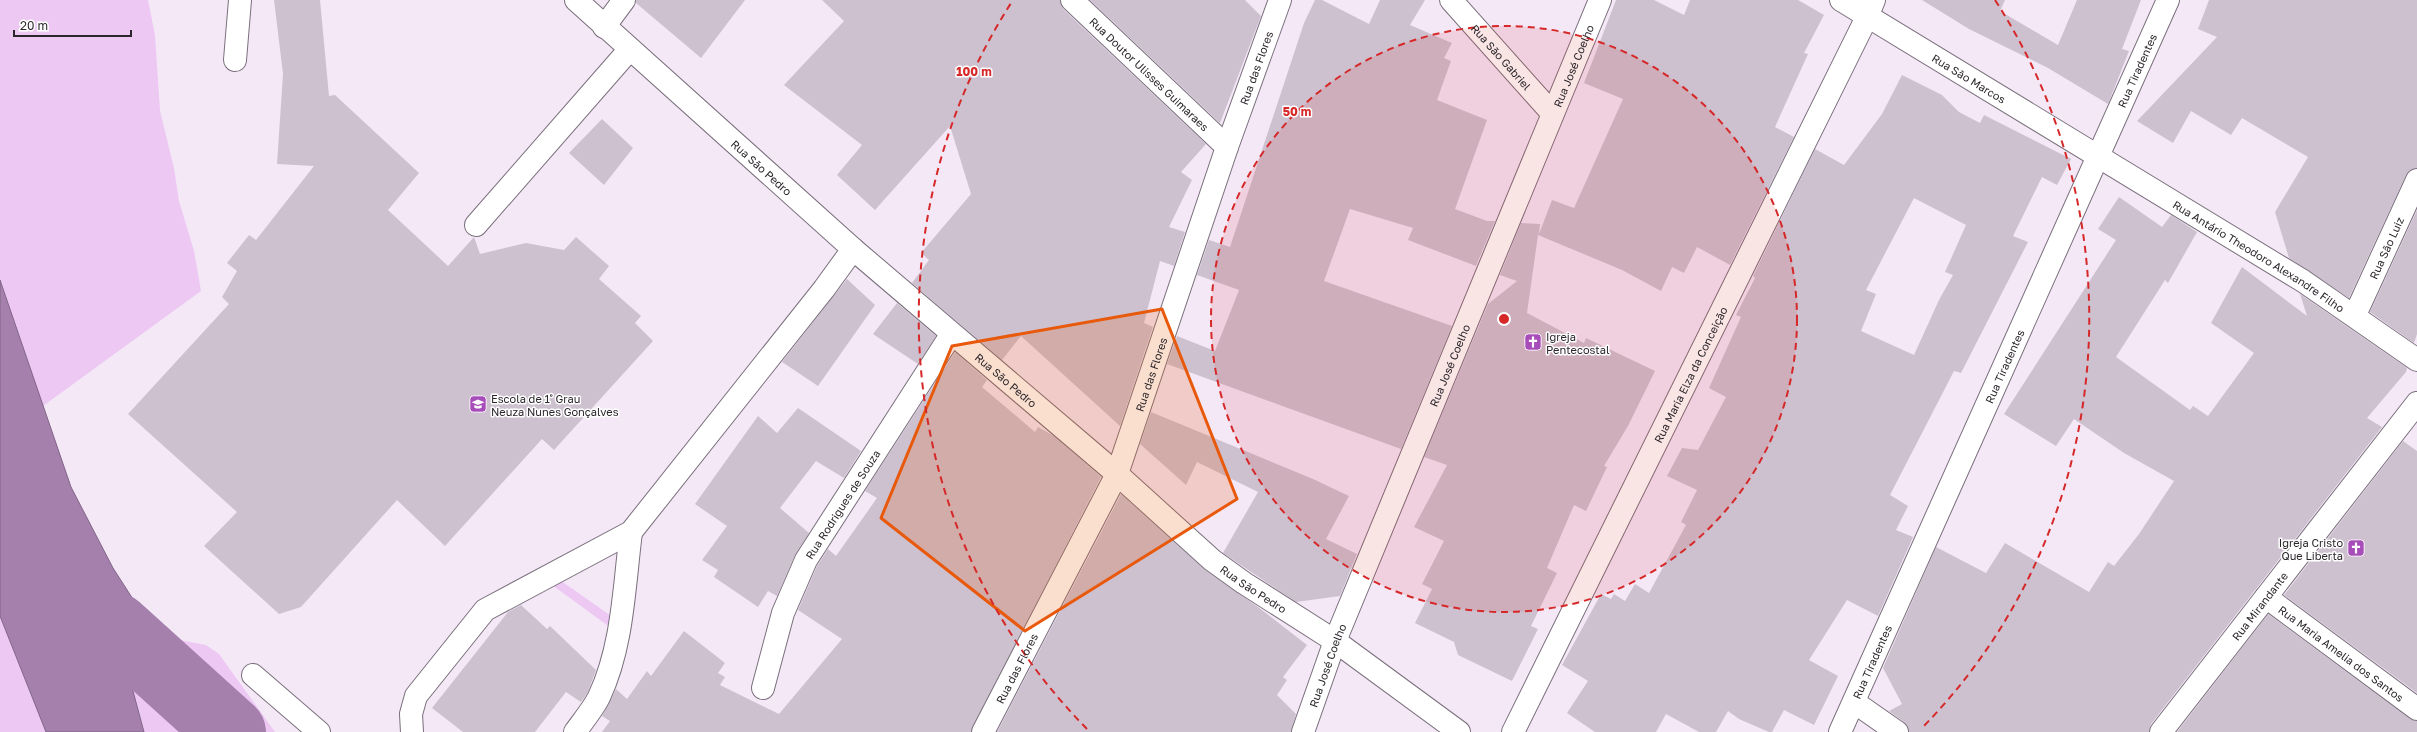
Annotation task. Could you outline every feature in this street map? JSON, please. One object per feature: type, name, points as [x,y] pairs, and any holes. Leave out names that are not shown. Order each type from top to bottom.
[{"type":"street","points":[[235,60],[240,0]]},
{"type":"street","name":"Rua São Pedro","points":[[576,0],[604,27],[853,249],[952,335],[1117,474],[1212,560],[1244,583],[1335,641],[1459,732]]},
{"type":"street","points":[[604,27],[624,0]]},
{"type":"street","name":"Rua Doutor Ulisses Guimaraes","points":[[1072,0],[1227,147]]},
{"type":"street","name":"Rua das Flores","points":[[983,732],[1117,474],[1227,147],[1280,0]]},
{"type":"street","name":"Rua São Gabriel","points":[[1451,0],[1552,113]]},
{"type":"street","name":"Rua José Coelho","points":[[1303,732],[1335,641],[1600,0]]},
{"type":"street","name":"Rua São Marcos","points":[[1841,0],[1870,8],[2097,157]]},
{"type":"street","name":"Rua Tiradentes","points":[[1840,732],[2168,0]]},
{"type":"street","name":"Rua Maria Elza da Conceição","points":[[1513,732],[1870,8]]},
{"type":"street","points":[[476,225],[630,49]]},
{"type":"street","name":"Rua Antário Theodoro Alexandre Filho","points":[[2097,157],[2263,256],[2355,315],[2417,360]]},
{"type":"street","name":"Rua São Luiz","points":[[2355,315],[2417,180]]},
{"type":"street","points":[[412,732],[411,714],[416,696],[485,610],[631,532],[824,289],[853,249]]},
{"type":"street","name":"Rua Rodrigues de Souza","points":[[763,688],[783,614],[806,560],[952,335]]},
{"type":"street","name":"Rua Mirandante","points":[[2161,732],[2417,404]]},
{"type":"street","points":[[575,732],[599,697],[611,663],[623,606],[631,532]]},
{"type":"street","name":"Rua Maria Amelia dos Santos","points":[[2266,597],[2417,709]]},
{"type":"street","points":[[253,674],[320,732]]},
{"type":"street","points":[[1854,702],[1897,732]]},
{"type":"highlighted area","points":[[1162,309],[1237,499],[1025,631],[881,518],[952,346]]},
{"type":"shaded area","points":[[0,0],[148,0],[155,35],[160,111],[174,168],[179,201],[194,251],[201,291],[43,406],[0,280]]},
{"type":"shaded area","points":[[0,280],[71,487],[113,568],[156,635],[116,628],[144,732],[46,732],[0,616]]},
{"type":"shaded area","points":[[554,576],[617,620],[611,628],[548,582]]},
{"type":"shaded area","points":[[0,616],[46,732],[0,732]]},
{"type":"shaded area","points":[[116,628],[206,645],[219,654],[275,732],[144,732]]},
{"type":"building","points":[[274,0],[320,0],[329,96],[335,95],[419,173],[388,210],[448,266],[474,237],[480,254],[526,243],[564,250],[576,237],[609,266],[599,279],[641,316],[635,323],[653,341],[554,450],[542,439],[445,546],[397,500],[301,607],[279,614],[204,546],[237,512],[128,414],[229,304],[222,297],[237,271],[227,263],[249,235],[256,240],[314,166],[277,164],[283,74]]},
{"type":"building","points":[[636,0],[745,0],[701,58],[636,3]]},
{"type":"building","points":[[822,0],[1060,0],[1063,9],[1206,144],[1181,172],[1192,180],[1169,227],[1185,232],[1174,266],[1160,261],[1144,323],[1153,327],[1120,426],[1021,336],[1002,360],[912,283],[929,260],[921,253],[971,194],[950,126],[875,210],[837,175],[862,145],[784,85],[844,21]]},
{"type":"building","points":[[1090,0],[1245,0],[1261,16],[1220,123]]},
{"type":"building","points":[[1315,0],[1322,0],[1369,24],[1380,0],[1425,0],[1410,25],[1452,43],[1444,58],[1451,61],[1437,100],[1487,120],[1455,209],[1487,221],[1495,221],[1476,266],[1408,240],[1413,228],[1350,209],[1324,281],[1452,326],[1401,449],[1167,364],[1177,336],[1215,351],[1239,290],[1197,275],[1209,240],[1230,247],[1304,23]]},
{"type":"building","points":[[1616,0],[1654,0],[1684,15],[1690,0],[1798,0],[1824,15],[1804,53],[1808,54],[1775,127],[1794,137],[1730,265],[1697,247],[1684,273],[1672,267],[1661,291],[1622,270],[1538,235],[1527,313],[1584,343],[1586,338],[1655,371],[1628,426],[1604,466],[1607,467],[1586,511],[1574,505],[1547,568],[1557,573],[1531,626],[1538,629],[1512,681],[1458,655],[1454,642],[1415,623],[1432,589],[1422,584],[1444,541],[1414,527],[1447,465],[1424,457],[1488,304],[1517,281],[1500,275],[1521,223],[1540,224],[1539,234],[1552,200],[1574,208],[1623,99],[1584,83]]},
{"type":"building","points":[[1922,0],[2005,0],[2000,11],[2058,45],[2077,0],[2141,0],[2122,49],[2129,51],[2108,104],[2048,68],[1969,29]]},
{"type":"building","points":[[2209,0],[2417,0],[2417,168],[2410,170],[2406,175],[2349,298],[2289,258],[2275,212],[2308,157],[2242,118],[2231,135],[2191,111],[2173,143],[2137,121],[2217,37],[2198,29]]},
{"type":"building","points":[[1902,75],[1942,95],[1959,112],[1980,123],[1984,115],[2071,159],[2057,185],[2042,177],[2013,236],[2028,242],[1961,373],[1954,371],[1890,495],[1908,506],[1896,530],[1913,537],[1878,616],[1847,600],[1809,660],[1838,676],[1814,725],[1784,710],[1772,732],[1769,732],[1739,719],[1728,711],[1716,732],[1699,732],[1666,714],[1656,732],[1595,732],[1567,713],[1588,681],[1562,665],[1601,594],[1611,599],[1614,594],[1625,601],[1635,584],[1649,593],[1686,525],[1681,522],[1697,490],[1667,476],[1682,448],[1698,450],[1726,397],[1709,388],[1741,317],[1736,315],[1755,278],[1753,276],[1815,149],[1844,165],[1882,114]],"holes":[[[1914,198],[1966,225],[1945,272],[1953,275],[1939,300],[1914,355],[1861,331],[1876,294],[1866,290]]]},
{"type":"building","points":[[602,119],[633,148],[604,185],[569,153]]},
{"type":"building","points":[[2119,197],[2162,227],[2171,215],[2197,232],[2168,283],[2165,280],[2116,357],[2190,410],[2193,406],[2208,416],[2254,353],[2211,323],[2242,267],[2307,316],[2300,294],[2407,368],[2406,372],[2367,418],[2382,427],[2151,724],[2149,732],[1909,732],[1904,722],[1889,711],[1902,704],[1883,668],[1936,547],[1986,573],[2005,543],[2089,592],[2108,562],[2114,566],[2139,534],[2174,481],[2124,453],[2074,419],[2056,446],[2004,414],[2116,240],[2098,229]]},
{"type":"building","points":[[2417,210],[2417,334],[2414,343],[2370,312]]},
{"type":"building","points":[[847,279],[875,305],[818,386],[782,362]]},
{"type":"building","points":[[897,303],[936,336],[918,364],[873,334]]},
{"type":"building","points":[[955,352],[987,380],[982,387],[1035,432],[1038,427],[1054,436],[1101,477],[971,732],[602,732],[610,721],[602,716],[616,689],[627,699],[647,671],[651,676],[684,631],[725,663],[718,673],[725,677],[720,685],[779,714],[842,639],[798,610],[817,566],[828,549],[836,556],[877,498],[865,491]]},
{"type":"building","points":[[798,408],[861,451],[844,478],[816,461],[780,508],[809,533],[795,555],[777,596],[768,591],[758,607],[714,577],[718,570],[702,560],[727,526],[695,504],[758,416],[777,433]]},
{"type":"building","points":[[1151,412],[1313,479],[1349,496],[1326,539],[1357,554],[1340,596],[1296,602],[1223,553],[1258,492],[1197,462],[1186,485],[1140,444]]},
{"type":"building","points":[[2403,441],[2417,451],[2417,693],[2284,595]]},
{"type":"building","points":[[1121,494],[1204,569],[1258,607],[1307,645],[1283,677],[1287,680],[1277,695],[1296,714],[1291,732],[997,732]]},
{"type":"building","points":[[521,605],[547,629],[550,626],[596,670],[588,692],[581,702],[566,692],[535,732],[463,732],[432,708],[508,612]]},
{"type":"building","points":[[2268,614],[2410,719],[2417,721],[2417,732],[2177,732]]},
{"type":"waterway","points":[[116,628],[231,732]]},
{"type":"place","name":"Igreja Pentecostal","points":[[1533,342]]},
{"type":"place","name":"Escola de 1˚ Grau Neuza Nunes Gonçalves","points":[[478,404]]},
{"type":"place","name":"Igreja Cristo Que Liberta","points":[[2356,548]]}]
